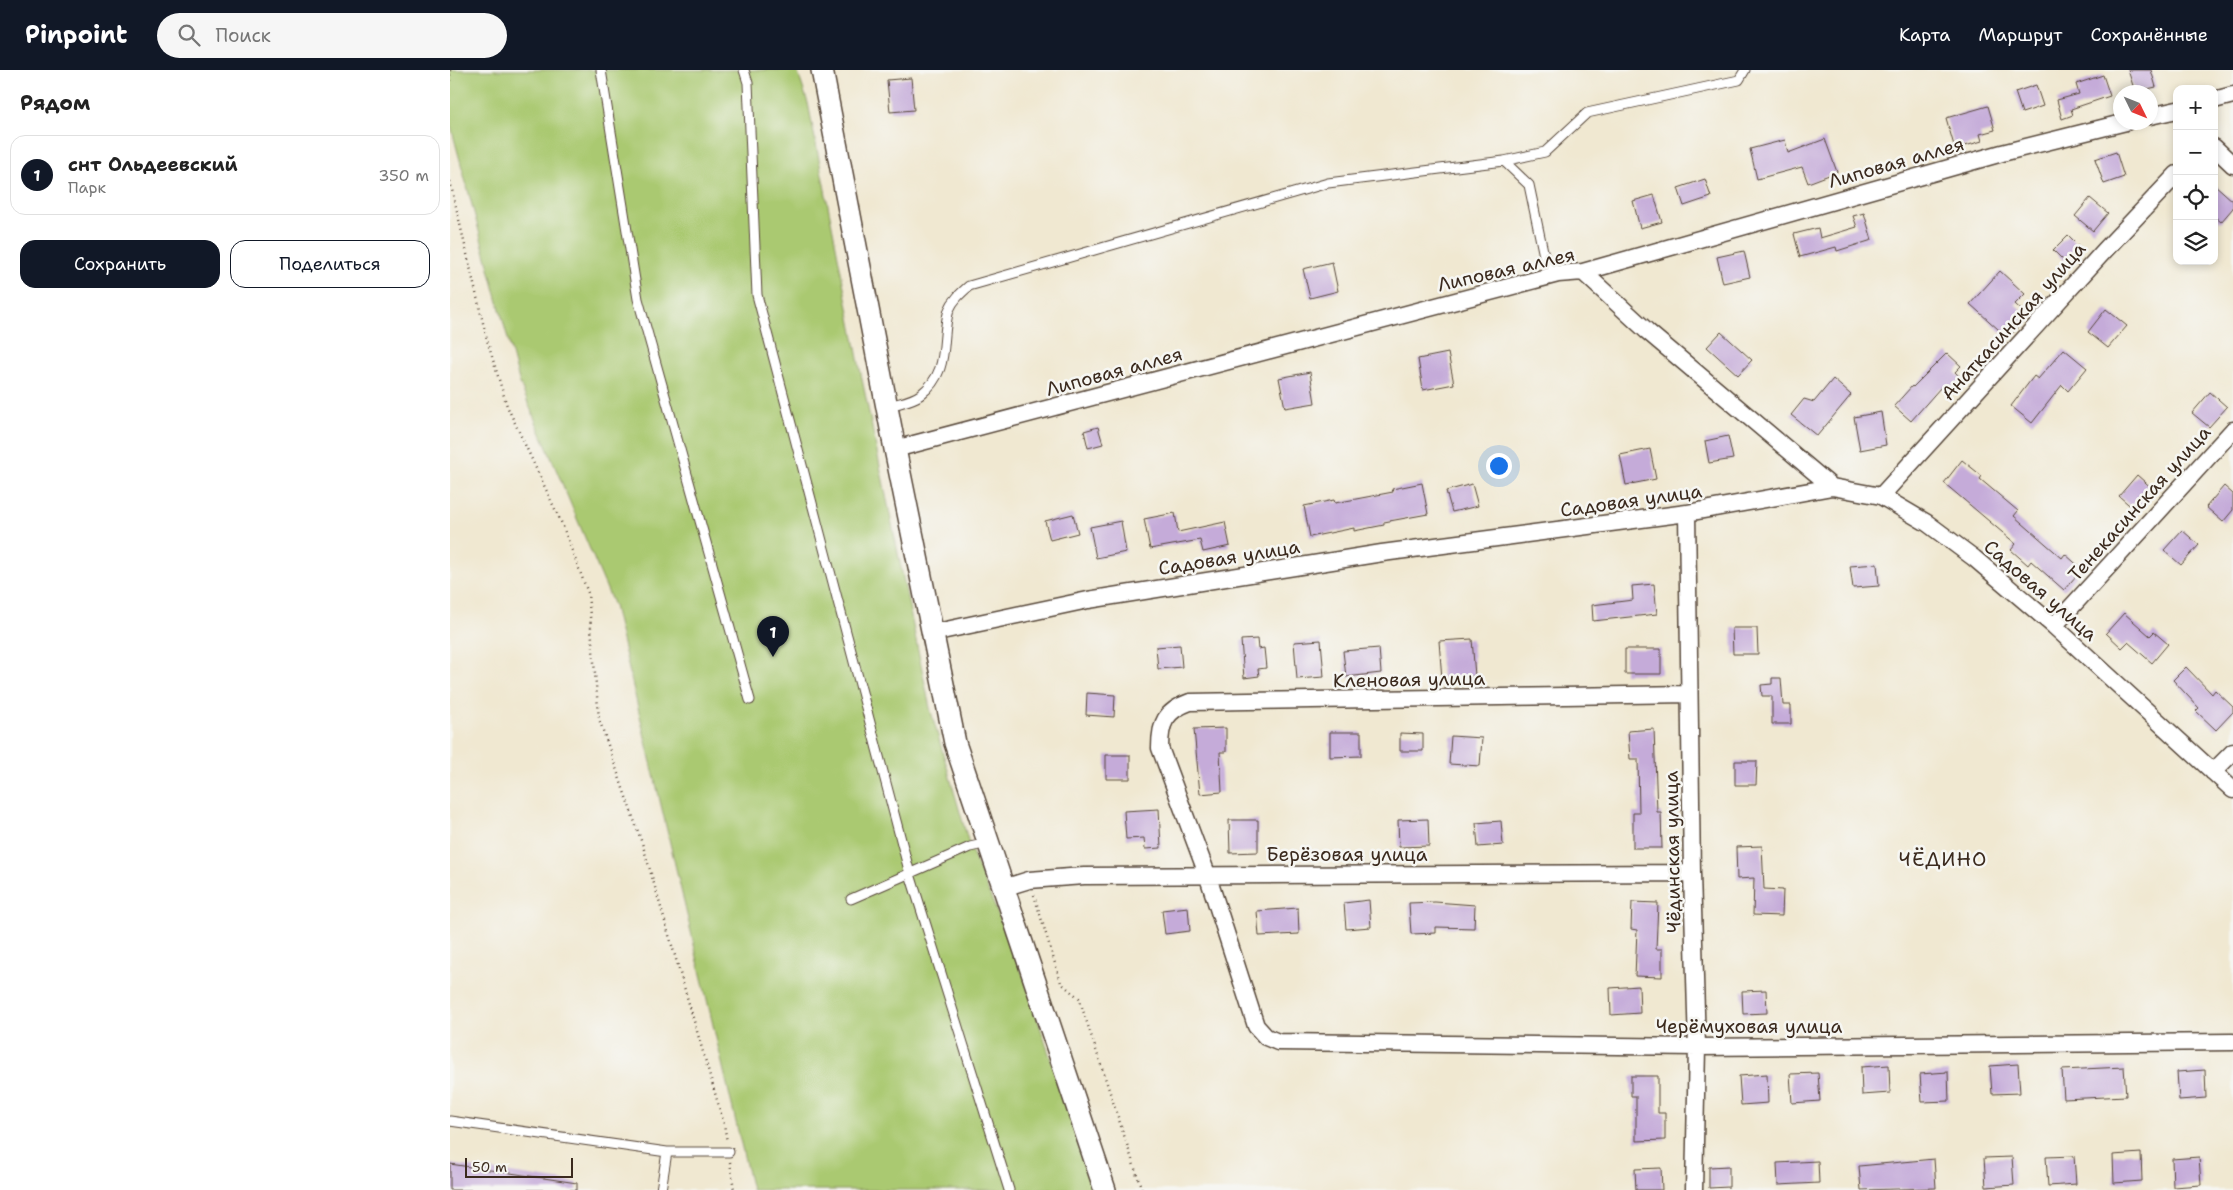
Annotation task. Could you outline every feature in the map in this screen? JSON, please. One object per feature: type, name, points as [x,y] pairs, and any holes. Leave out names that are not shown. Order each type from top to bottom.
[{"type":"street","points":[[824,71],[895,449],[955,743],[1106,1190]]},
{"type":"street","points":[[2218,99],[2233,94]]},
{"type":"street","points":[[2158,115],[2173,112]]},
{"type":"street","name":"Липовая аллея","points":[[895,449],[1558,274],[1583,272],[2002,152],[2113,125]]},
{"type":"street","points":[[2218,151],[2233,165]]},
{"type":"street","name":"Анаткасинская улица","points":[[1881,496],[2105,250],[2176,175]]},
{"type":"street","points":[[1583,272],[1647,331],[1832,487]]},
{"type":"street","name":"Тенекасинская улица","points":[[2054,626],[2233,430]]},
{"type":"street","name":"Садовая улица","points":[[932,632],[1088,600],[1382,554],[1687,513],[1832,487],[1881,496],[1928,523],[1974,558],[2054,626],[2233,790]]},
{"type":"street","name":"Чёдинская улица","points":[[1687,513],[1692,873],[1697,1047],[1694,1190]]},
{"type":"street","name":"Кленовая улица","points":[[1207,874],[1160,748],[1160,730],[1167,716],[1177,707],[1190,702],[1689,694]]},
{"type":"street","points":[[2214,772],[2233,752]]},
{"type":"street","name":"Берёзовая улица","points":[[1003,888],[1029,880],[1084,876],[1692,873]]},
{"type":"street","name":"Черёмуховая улица","points":[[1207,874],[1256,1026],[1266,1037],[1278,1042],[1697,1047],[2233,1042]]},
{"type":"lane","points":[[601,70],[638,299],[750,700]]},
{"type":"lane","points":[[744,70],[748,83],[757,295],[910,874],[1008,1190]]},
{"type":"lane","points":[[887,407],[918,396],[930,386],[943,360],[949,310],[958,296],[969,286],[1328,183],[1504,162],[1546,152],[1587,113],[1739,80],[1745,70]]},
{"type":"lane","points":[[1504,162],[1529,185],[1544,256],[1558,274]]},
{"type":"lane","points":[[851,899],[970,847],[988,842]]},
{"type":"lane","points":[[450,1121],[666,1152],[729,1152]]},
{"type":"lane","points":[[661,1190],[666,1152]]},
{"type":"path","points":[[450,70],[450,81]]},
{"type":"path","points":[[450,181],[487,340],[507,406],[562,524],[588,593],[598,719],[643,846],[724,1124],[734,1190]]},
{"type":"path","points":[[1029,880],[1061,983],[1079,998],[1142,1190]]},
{"type":"green space","points":[[450,70],[797,70],[808,103],[862,379],[930,708],[970,847],[1023,975],[1094,1190],[752,1190],[614,606],[520,384],[450,123]]},
{"type":"building","points":[[2128,70],[2151,70],[2155,85],[2133,85]]},
{"type":"building","points":[[2103,75],[2110,96],[2071,109],[2073,115],[2062,119],[2057,100],[2079,94],[2076,84]]},
{"type":"building","points":[[911,78],[914,110],[890,112],[887,80]]},
{"type":"building","points":[[2036,85],[2043,106],[2022,113],[2015,92]]},
{"type":"building","points":[[1988,106],[1995,130],[1980,134],[1982,141],[1955,149],[1946,118]]},
{"type":"building","points":[[1825,139],[1837,172],[1808,183],[1802,167],[1757,179],[1750,149],[1785,140],[1788,153]]},
{"type":"building","points":[[2116,152],[2124,177],[2104,184],[2095,159]]},
{"type":"building","points":[[1705,179],[1711,197],[1684,206],[1678,188]]},
{"type":"building","points":[[2218,188],[2233,201],[2233,208],[2221,222],[2218,219]]},
{"type":"building","points":[[1654,195],[1662,222],[1640,228],[1633,201]]},
{"type":"building","points":[[2090,198],[2108,213],[2093,231],[2075,216]]},
{"type":"building","points":[[1864,213],[1872,240],[1837,251],[1836,247],[1800,257],[1794,234],[1818,228],[1820,238],[1857,227],[1853,216]]},
{"type":"building","points":[[2068,235],[2080,247],[2065,262],[2053,250]]},
{"type":"building","points":[[1744,251],[1750,277],[1723,283],[1717,257]]},
{"type":"building","points":[[1332,262],[1338,291],[1310,298],[1303,269]]},
{"type":"building","points":[[2000,271],[2025,294],[2015,304],[2028,316],[2008,338],[1970,304]]},
{"type":"building","points":[[2106,309],[2127,326],[2108,348],[2088,332]]},
{"type":"building","points":[[1721,332],[1752,360],[1738,375],[1707,347]]},
{"type":"building","points":[[2064,349],[2087,368],[2068,391],[2062,385],[2032,423],[2011,406],[2034,376],[2038,379]]},
{"type":"building","points":[[1448,353],[1454,384],[1423,390],[1418,359]]},
{"type":"building","points":[[1947,353],[1961,366],[1955,372],[1962,379],[1948,394],[1941,387],[1911,421],[1894,406]]},
{"type":"building","points":[[1310,372],[1315,403],[1285,408],[1279,378]]},
{"type":"building","points":[[1833,379],[1851,395],[1817,436],[1791,415],[1804,399],[1814,402]]},
{"type":"building","points":[[2210,392],[2227,407],[2209,427],[2192,413]]},
{"type":"building","points":[[1881,412],[1886,445],[1860,450],[1854,417]]},
{"type":"building","points":[[1098,427],[1103,444],[1088,448],[1084,431]]},
{"type":"building","points":[[1728,436],[1733,459],[1709,463],[1705,441]]},
{"type":"building","points":[[1650,449],[1656,479],[1626,485],[1620,455]]},
{"type":"building","points":[[1962,460],[1982,476],[1980,479],[2018,511],[2014,516],[2062,558],[2065,554],[2082,569],[2064,590],[2031,561],[2028,565],[2011,550],[2016,544],[1944,483]]},
{"type":"building","points":[[2137,475],[2154,490],[2136,511],[2119,496]]},
{"type":"building","points":[[1422,483],[1428,514],[1384,522],[1384,525],[1354,531],[1354,528],[1310,537],[1304,506],[1334,500],[1335,503],[1393,492],[1392,489]]},
{"type":"building","points":[[1472,484],[1478,506],[1452,512],[1446,491]]},
{"type":"building","points":[[2224,486],[2233,494],[2233,510],[2223,522],[2206,507]]},
{"type":"building","points":[[1175,513],[1178,532],[1225,522],[1230,546],[1203,552],[1200,540],[1150,549],[1144,519]]},
{"type":"building","points":[[1073,514],[1078,533],[1050,540],[1045,521]]},
{"type":"building","points":[[1121,521],[1126,552],[1096,558],[1090,527]]},
{"type":"building","points":[[2182,530],[2199,545],[2181,565],[2164,550]]},
{"type":"building","points":[[1877,564],[1879,586],[1853,588],[1850,566]]},
{"type":"building","points":[[1654,584],[1657,614],[1593,621],[1592,605],[1633,600],[1632,586]]},
{"type":"building","points":[[2124,613],[2150,636],[2154,632],[2168,644],[2152,663],[2128,642],[2122,648],[2106,633]]},
{"type":"building","points":[[1732,628],[1757,628],[1758,654],[1733,654]]},
{"type":"building","points":[[1257,639],[1258,649],[1264,648],[1266,668],[1258,669],[1259,676],[1244,678],[1241,640]]},
{"type":"building","points":[[1472,639],[1475,676],[1442,679],[1439,641]]},
{"type":"building","points":[[1321,640],[1324,677],[1297,679],[1294,642]]},
{"type":"building","points":[[1180,645],[1182,667],[1158,669],[1156,647]]},
{"type":"building","points":[[1379,648],[1381,673],[1346,677],[1343,651]]},
{"type":"building","points":[[1625,649],[1661,649],[1661,674],[1625,674]]},
{"type":"building","points":[[2186,667],[2212,694],[2215,690],[2233,707],[2233,712],[2216,730],[2196,711],[2199,708],[2173,680]]},
{"type":"building","points":[[1772,678],[1781,678],[1783,705],[1791,705],[1791,724],[1772,724],[1772,696],[1762,696],[1761,685],[1772,684]]},
{"type":"building","points":[[1087,693],[1115,695],[1114,717],[1086,715]]},
{"type":"building","points":[[1226,728],[1226,752],[1220,752],[1222,792],[1200,794],[1194,729]]},
{"type":"building","points":[[1654,729],[1657,812],[1661,812],[1662,848],[1633,848],[1633,813],[1639,813],[1638,759],[1630,759],[1628,731]]},
{"type":"building","points":[[1330,732],[1361,732],[1361,756],[1330,757]]},
{"type":"building","points":[[1400,733],[1423,734],[1423,751],[1400,751]]},
{"type":"building","points":[[1451,736],[1482,738],[1480,766],[1449,764]]},
{"type":"building","points":[[1106,755],[1130,755],[1130,779],[1106,779]]},
{"type":"building","points":[[1735,761],[1757,761],[1756,785],[1735,785]]},
{"type":"building","points":[[1159,809],[1161,848],[1145,849],[1144,838],[1126,839],[1124,811]]},
{"type":"building","points":[[1428,819],[1429,846],[1399,847],[1398,820]]},
{"type":"building","points":[[1229,820],[1258,820],[1258,852],[1230,853]]},
{"type":"building","points":[[1501,821],[1503,845],[1478,847],[1476,823]]},
{"type":"building","points":[[1762,846],[1764,889],[1783,890],[1782,916],[1753,915],[1754,878],[1737,879],[1736,847]]},
{"type":"building","points":[[1369,900],[1371,927],[1346,929],[1344,903]]},
{"type":"building","points":[[1435,902],[1475,905],[1474,928],[1436,927],[1436,933],[1411,934],[1409,903]]},
{"type":"building","points":[[1632,902],[1658,903],[1656,949],[1662,949],[1662,977],[1635,976],[1637,930],[1631,929]]},
{"type":"building","points":[[1188,907],[1190,931],[1165,934],[1162,910]]},
{"type":"building","points":[[1298,908],[1299,934],[1259,936],[1257,911]]},
{"type":"building","points":[[1639,986],[1640,1013],[1611,1015],[1610,988]]},
{"type":"building","points":[[1766,990],[1767,1013],[1743,1014],[1742,991]]},
{"type":"building","points":[[2018,1064],[2020,1093],[1992,1094],[1990,1066]]},
{"type":"building","points":[[1889,1065],[1890,1093],[1862,1095],[1861,1067]]},
{"type":"building","points":[[2124,1067],[2126,1096],[2064,1099],[2062,1070]]},
{"type":"building","points":[[2205,1070],[2206,1098],[2179,1100],[2177,1072]]},
{"type":"building","points":[[1948,1072],[1949,1101],[1922,1102],[1920,1074]]},
{"type":"building","points":[[1818,1073],[1820,1101],[1792,1103],[1790,1074]]},
{"type":"building","points":[[1767,1074],[1768,1103],[1741,1105],[1739,1076]]},
{"type":"building","points":[[1631,1076],[1658,1076],[1658,1113],[1665,1113],[1665,1140],[1636,1141],[1636,1096],[1631,1096]]},
{"type":"building","points":[[2141,1153],[2142,1181],[2114,1183],[2113,1155]]},
{"type":"building","points":[[2074,1156],[2076,1184],[2048,1186],[2046,1157]]},
{"type":"building","points":[[2012,1157],[2014,1185],[1986,1187],[1984,1158]]},
{"type":"building","points":[[2199,1157],[2201,1185],[2173,1187],[2172,1159]]},
{"type":"building","points":[[1934,1159],[1936,1188],[1861,1190],[1859,1166]]},
{"type":"building","points":[[1818,1161],[1819,1183],[1778,1185],[1777,1163]]},
{"type":"building","points":[[450,1164],[577,1183],[577,1190],[450,1190]]},
{"type":"building","points":[[1729,1166],[1729,1187],[1709,1188],[1709,1167]]},
{"type":"building","points":[[1661,1168],[1662,1190],[1636,1190],[1635,1169]]},
{"type":"place","name":"снт Ольдеевский","points":[[773,657]]},
{"type":"district","name":"ЧЁДИНО","points":[[1943,859]]}]
